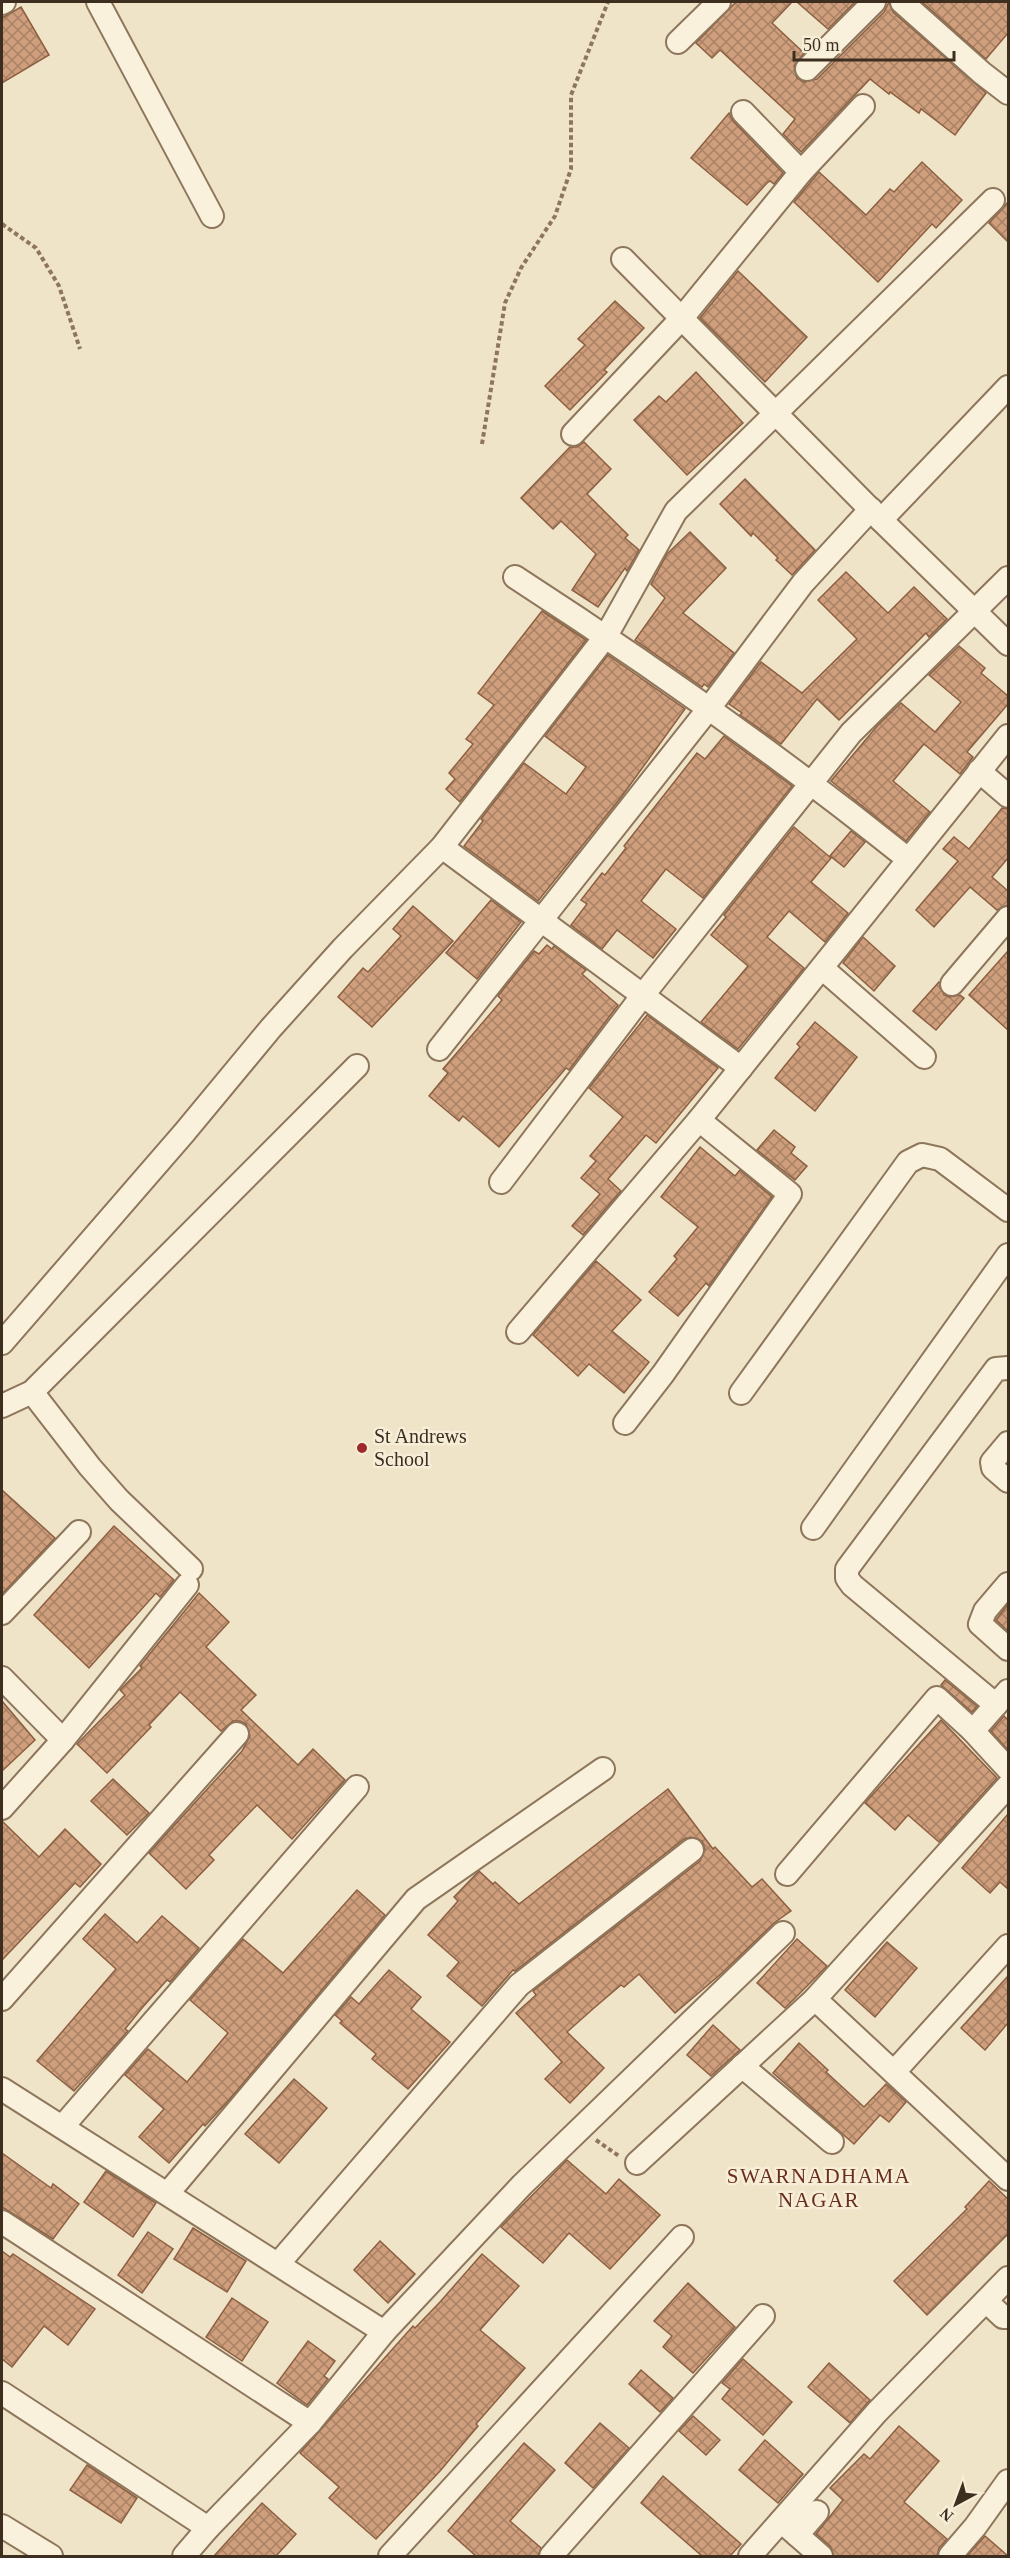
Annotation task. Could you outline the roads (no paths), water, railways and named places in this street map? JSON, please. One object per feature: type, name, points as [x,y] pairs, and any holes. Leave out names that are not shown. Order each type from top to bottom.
[{"type":"street","points":[[98,2],[212,216]]},
{"type":"street","points":[[678,42],[719,2]]},
{"type":"street","points":[[807,69],[874,2]]},
{"type":"street","points":[[902,2],[1008,93]]},
{"type":"street","points":[[573,434],[682,318],[801,172],[863,106]]},
{"type":"street","points":[[743,112],[801,172]]},
{"type":"street","points":[[2,1343],[184,1133],[271,1028],[343,948],[442,847],[606,636],[676,512],[993,200]]},
{"type":"street","points":[[623,259],[876,515],[1008,644]]},
{"type":"street","points":[[439,1049],[710,707],[803,583],[1008,387]]},
{"type":"street","points":[[515,577],[710,707],[812,782],[908,859]]},
{"type":"street","points":[[501,1182],[644,995],[851,733],[1008,578]]},
{"type":"street","points":[[518,1332],[699,1120],[1008,736]]},
{"type":"street","points":[[979,771],[1008,796]]},
{"type":"street","points":[[442,847],[741,1068]]},
{"type":"street","points":[[952,984],[1008,918]]},
{"type":"street","points":[[822,968],[924,1057]]},
{"type":"street","points":[[2,1406],[32,1392],[357,1066]]},
{"type":"street","points":[[625,1423],[663,1374],[790,1194],[699,1120]]},
{"type":"street","points":[[741,1393],[908,1162],[922,1155],[940,1159],[1008,1210]]},
{"type":"street","points":[[813,1528],[1008,1255]]},
{"type":"street","points":[[973,1731],[1002,1698],[852,1585],[846,1578],[847,1569],[996,1369],[1008,1368]]},
{"type":"street","points":[[2,1808],[63,1740],[189,1577],[90,1467],[32,1392]]},
{"type":"street","points":[[1008,1443],[992,1462],[993,1468],[1008,1481]]},
{"type":"street","points":[[2,1613],[79,1532]]},
{"type":"street","points":[[1008,1584],[985,1611],[980,1623],[1008,1649]]},
{"type":"street","points":[[2,1678],[63,1740]]},
{"type":"street","points":[[787,1874],[937,1698],[973,1731],[1008,1769]]},
{"type":"street","points":[[2,1999],[237,1734]]},
{"type":"street","points":[[168,2193],[416,1899],[603,1769]]},
{"type":"street","points":[[637,2163],[815,1999],[1008,1786]]},
{"type":"street","points":[[63,2126],[357,1787]]},
{"type":"street","points":[[278,2264],[519,1985],[692,1850]]},
{"type":"street","points":[[184,2556],[309,2423],[384,2332],[522,2185],[783,1932]]},
{"type":"street","points":[[894,2072],[1008,1946]]},
{"type":"street","points":[[815,1999],[1008,2179]]},
{"type":"street","points":[[742,2066],[832,2142]]},
{"type":"street","points":[[2,2089],[384,2332]]},
{"type":"street","points":[[2,2222],[309,2423]]},
{"type":"street","points":[[390,2556],[682,2237]]},
{"type":"street","points":[[789,2528],[877,2412],[1008,2278]]},
{"type":"street","points":[[986,2301],[1003,2317],[1008,2317]]},
{"type":"street","points":[[551,2556],[763,2316]]},
{"type":"street","points":[[2,2393],[208,2528]]},
{"type":"street","points":[[950,2556],[975,2527],[1008,2481]]},
{"type":"street","points":[[750,2556],[789,2528],[817,2512]]},
{"type":"street","points":[[2,2526],[51,2556]]},
{"type":"street","points":[[789,2528],[821,2556]]},
{"type":"place","name":"St Andrews School","points":[[362,1448]]},
{"type":"district","name":"SWARNADHAMA NAGAR","points":[[819,2188]]}]
